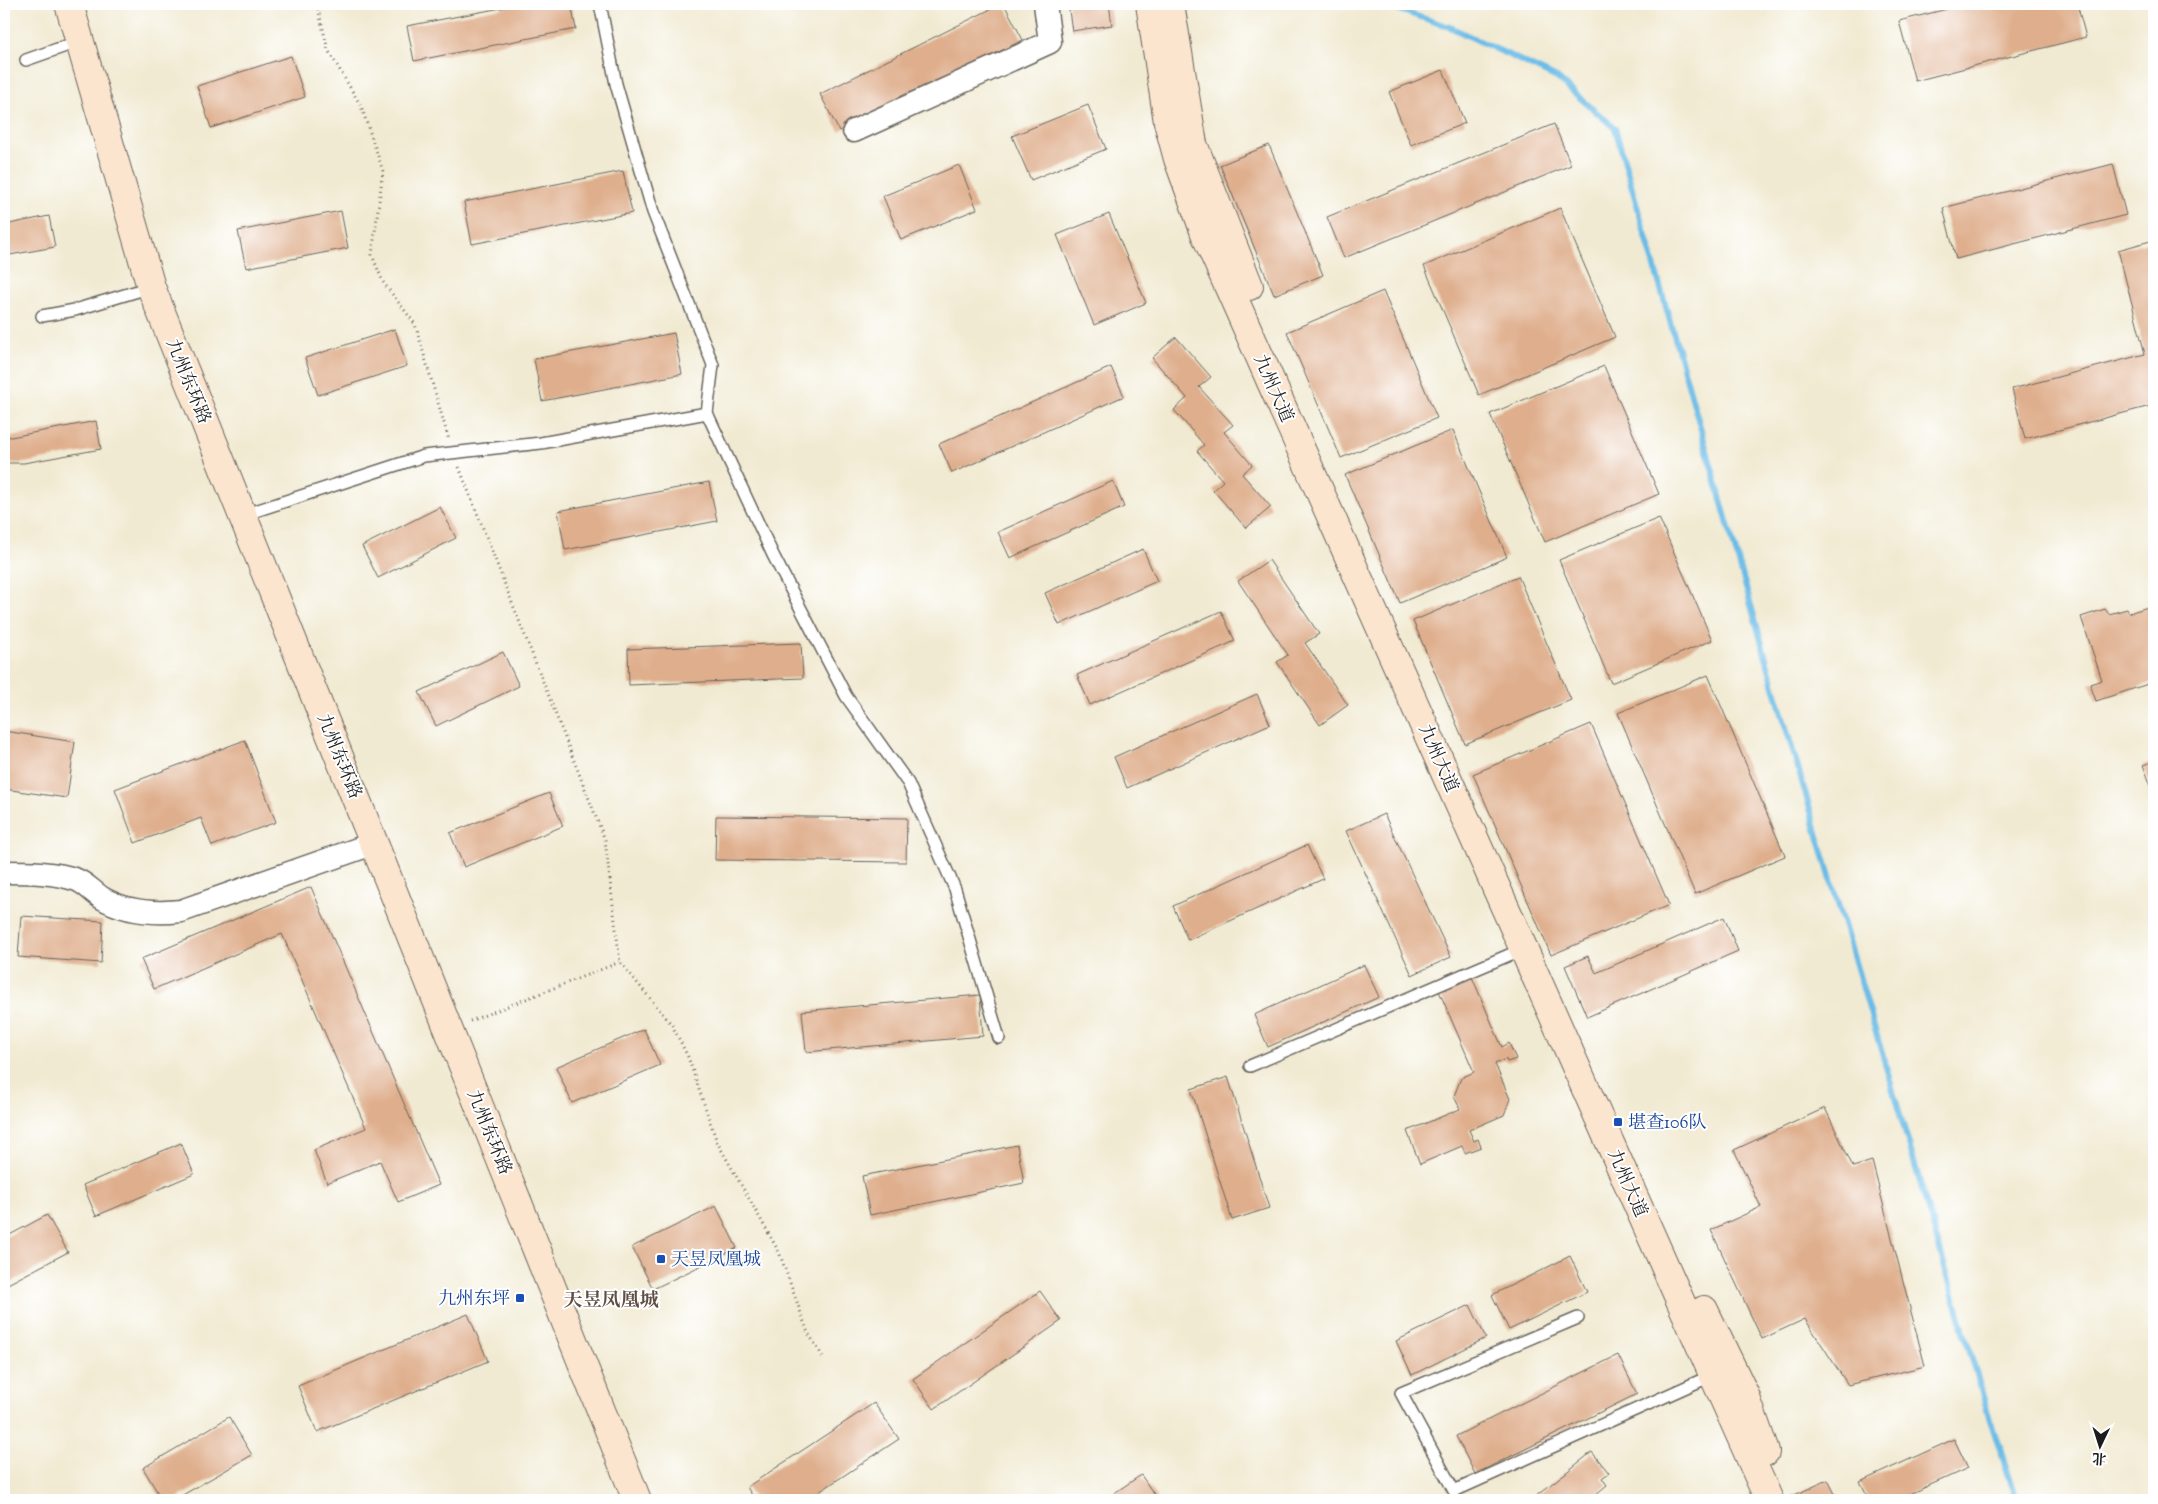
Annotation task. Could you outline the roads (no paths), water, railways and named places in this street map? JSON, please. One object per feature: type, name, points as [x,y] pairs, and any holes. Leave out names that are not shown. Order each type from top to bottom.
[{"type":"main road","name":"九州东环路","points":[[69,4],[151,287],[637,1500]]},
{"type":"main road","name":"九州大道","points":[[1150,4],[1168,122],[1178,159],[1206,236],[1769,1500]]},
{"type":"main road","points":[[1170,4],[1193,144],[1237,259],[1408,660],[1658,1215],[1745,1395],[1783,1500]]},
{"type":"street","points":[[854,131],[1050,42],[1045,4]]},
{"type":"street","points":[[4,872],[30,872],[78,880],[90,891],[118,906],[149,912],[181,911],[375,843]]},
{"type":"lane","points":[[600,4],[616,84],[653,212],[713,365],[707,413],[773,554],[846,696],[908,783],[955,889],[999,1038]]},
{"type":"lane","points":[[26,60],[80,41]]},
{"type":"lane","points":[[42,316],[75,310],[151,287]]},
{"type":"lane","points":[[243,515],[424,456],[541,443],[707,413]]},
{"type":"lane","points":[[1250,1066],[1523,949]]},
{"type":"lane","points":[[1578,1318],[1401,1393],[1454,1491],[1713,1375]]},
{"type":"waterway","points":[[1381,4],[1450,27],[1557,78],[1615,128],[1780,707],[1988,1413],[2017,1500]]},
{"type":"place","name":"堪查106队","points":[[1618,1122]]},
{"type":"place","name":"天昱凤凰城","points":[[661,1259]]},
{"type":"place","name":"九州东坪","points":[[520,1298]]},
{"type":"district","name":"天昱凤凰城","points":[[611,1299]]}]
